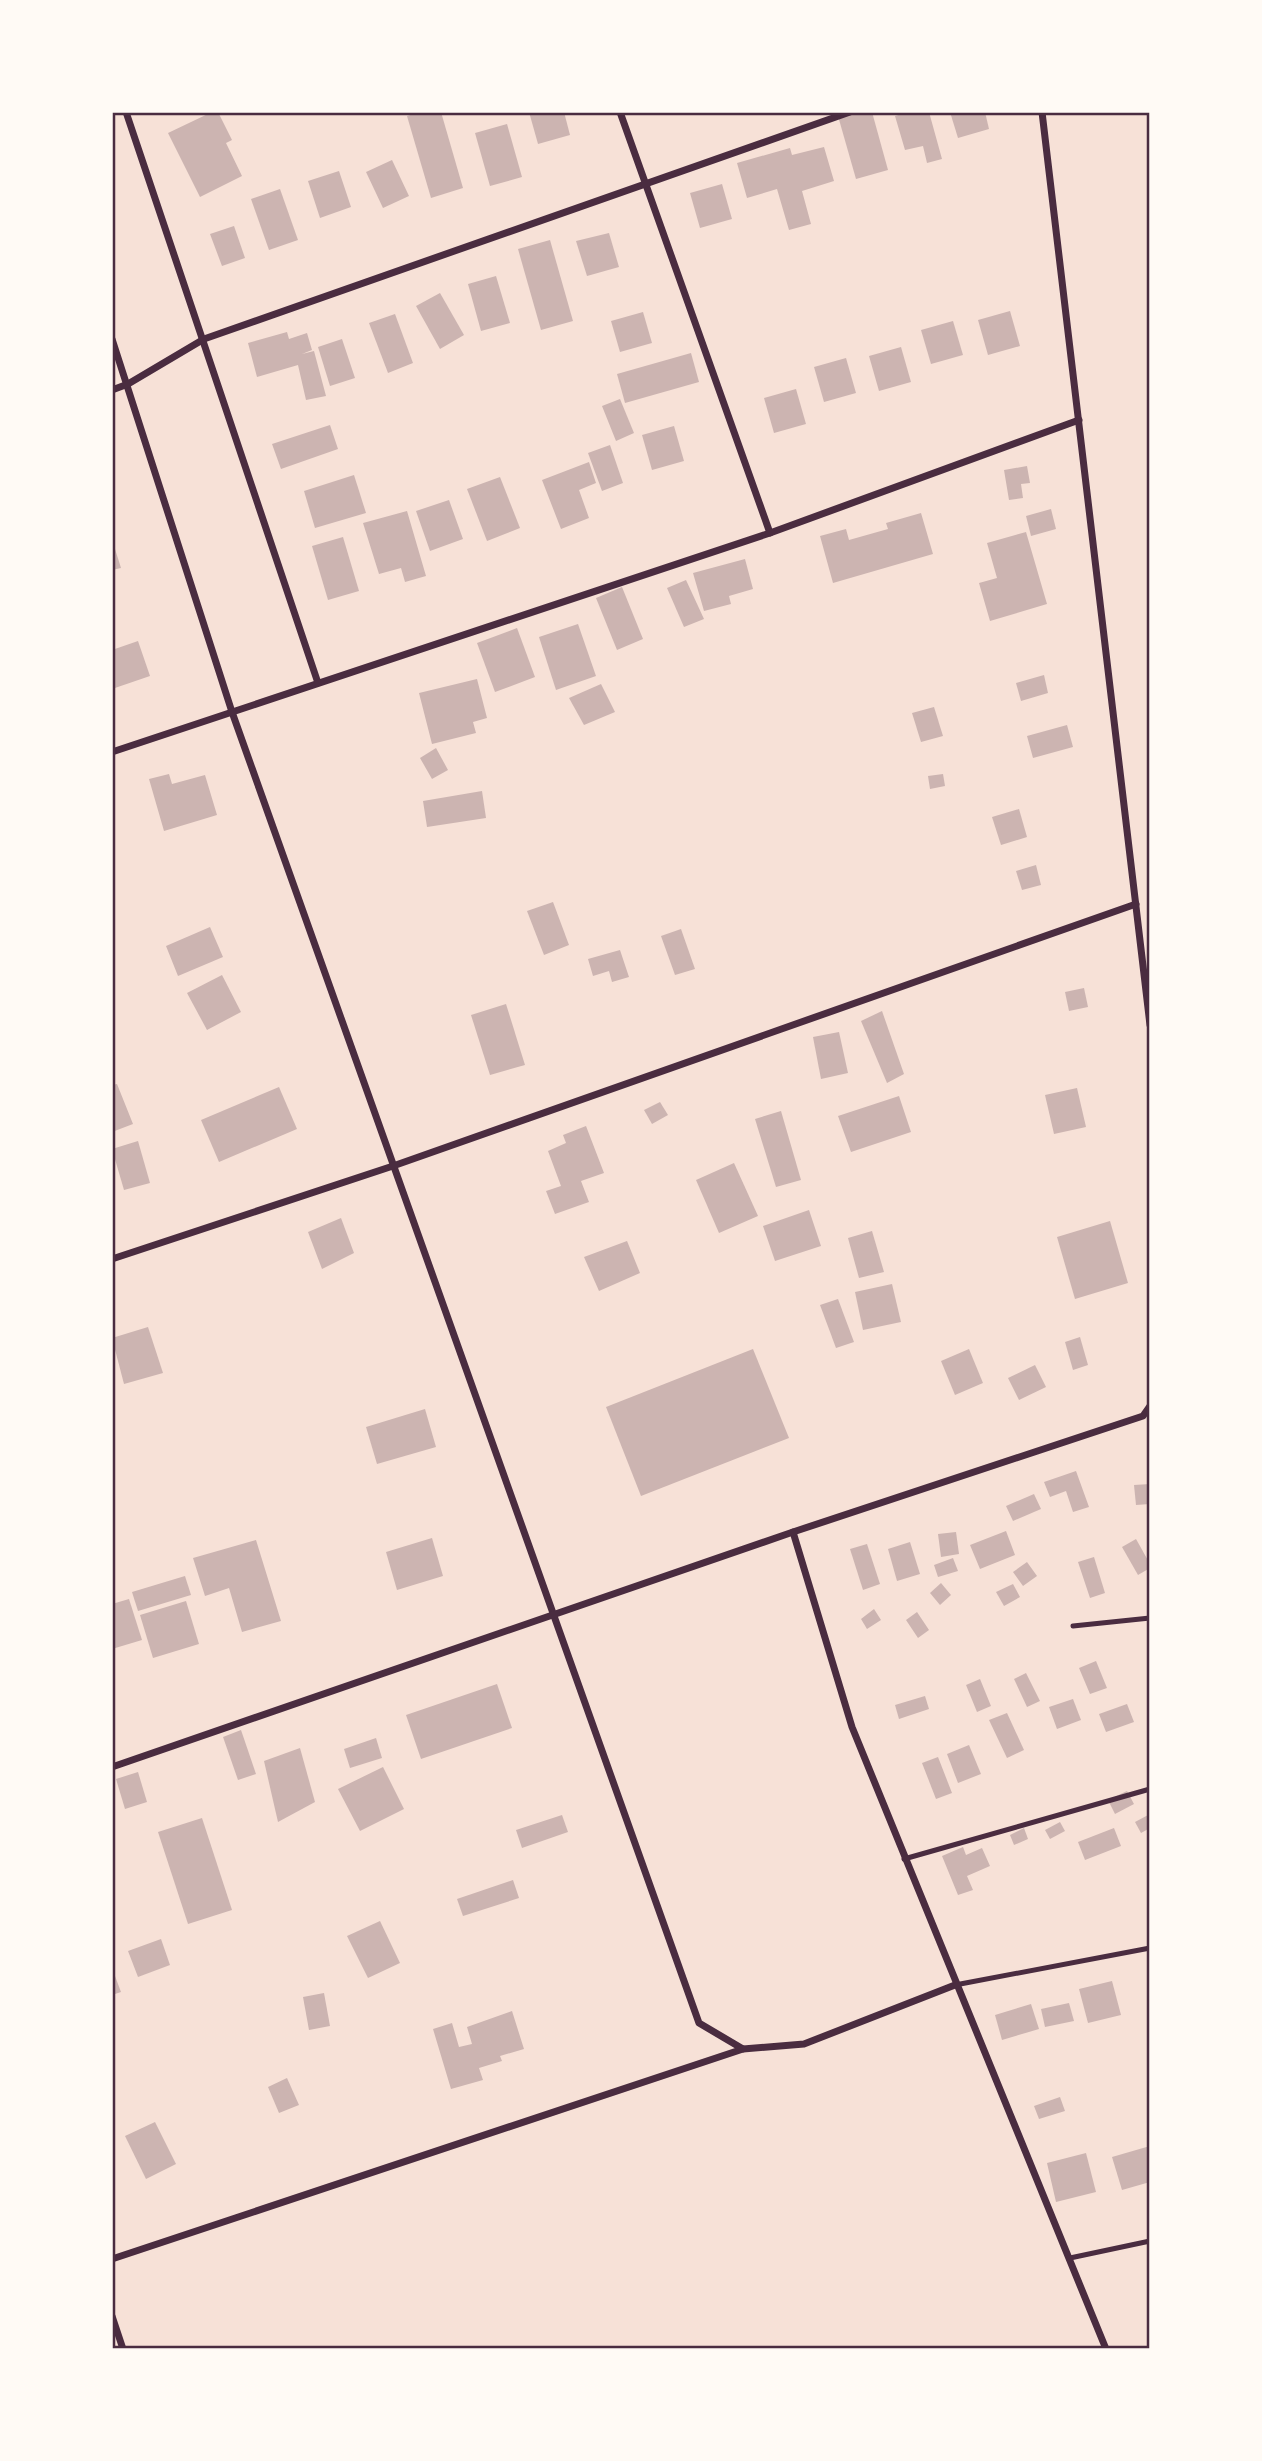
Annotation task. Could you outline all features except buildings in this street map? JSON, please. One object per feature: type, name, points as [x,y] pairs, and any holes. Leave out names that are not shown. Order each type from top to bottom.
[{"type":"street","points":[[125,112],[204,339],[318,683]]},
{"type":"street","points":[[620,112],[770,533]]},
{"type":"street","points":[[112,390],[128,384],[204,339],[850,112]]},
{"type":"street","points":[[1042,112],[1150,1025]]},
{"type":"street","points":[[112,339],[232,712],[699,2023],[743,2049]]},
{"type":"street","points":[[112,752],[770,533],[1079,420]]},
{"type":"street","points":[[112,1259],[393,1166],[1136,904]]},
{"type":"street","points":[[112,1767],[793,1532],[1143,1416],[1150,1406]]},
{"type":"street","points":[[793,1532],[852,1727],[955,1985],[1106,2349]]},
{"type":"street","points":[[112,2259],[743,2049],[804,2044],[955,1985]]},
{"type":"street","points":[[112,2316],[122,2349]]},
{"type":"lane","points":[[1073,1626],[1150,1618]]},
{"type":"lane","points":[[904,1859],[1150,1789]]},
{"type":"lane","points":[[955,1985],[1150,1948]]},
{"type":"lane","points":[[1070,2258],[1150,2241]]}]
